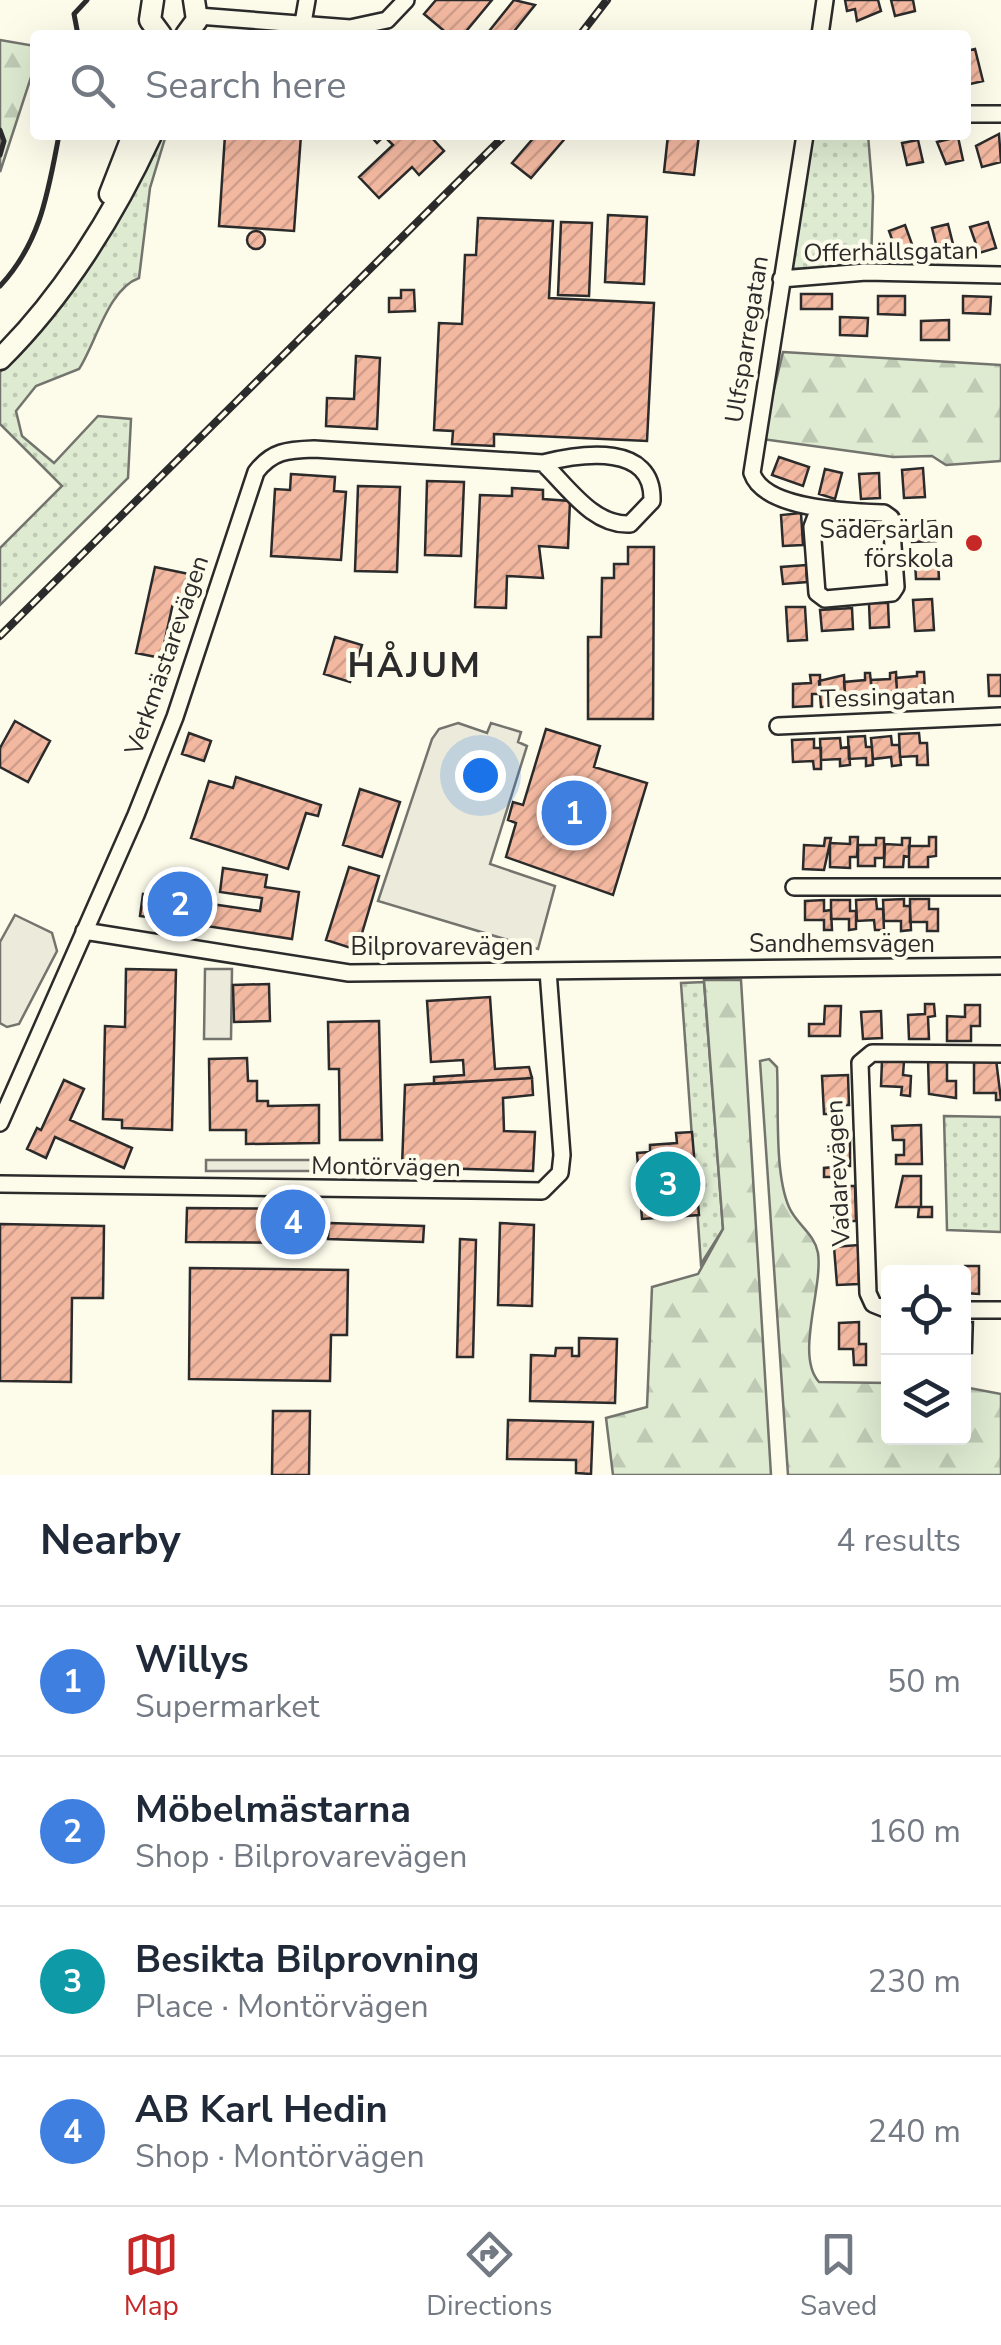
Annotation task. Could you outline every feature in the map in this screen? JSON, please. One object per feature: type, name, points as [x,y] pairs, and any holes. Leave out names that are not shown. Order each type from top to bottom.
[{"type":"main road","points":[[153,0],[148,16],[155,30]]},
{"type":"main road","points":[[88,246],[130,140]]},
{"type":"main road","points":[[0,360],[35,322],[88,246],[132,178],[149,140]]},
{"type":"street","points":[[303,23],[307,0]]},
{"type":"street","points":[[190,24],[375,26],[406,0]]},
{"type":"street","points":[[821,30],[825,0]]},
{"type":"street","points":[[971,114],[1001,114]]},
{"type":"street","name":"Ulfsparregatan","points":[[804,140],[752,473],[763,487],[818,511],[884,512],[891,518],[896,587],[892,593],[825,599],[818,593],[812,527],[818,511]]},
{"type":"street","name":"Offerhällsgatan","points":[[781,279],[866,272],[1001,275]]},
{"type":"street","name":"Verkmästarevägen","points":[[0,1122],[175,717],[256,472],[268,457],[284,450],[314,450],[543,463],[570,456],[630,460],[644,467],[652,483],[652,501],[645,514],[630,524],[613,525],[596,516],[543,463]]},
{"type":"street","name":"Tessingatan","points":[[778,726],[1001,716]]},
{"type":"street","points":[[794,887],[1001,887]]},
{"type":"street","name":"Bilprovarevägen","points":[[84,931],[349,973],[682,969]]},
{"type":"street","name":"Sandhemsvägen","points":[[682,969],[1001,966]]},
{"type":"street","name":"Montörvägen","points":[[0,1184],[542,1191],[560,1173],[562,1155],[548,971]]},
{"type":"street","name":"Vadarevägen","points":[[881,1307],[868,1293],[860,1063],[872,1053],[1001,1054]]},
{"type":"street","points":[[971,1310],[1001,1310]]},
{"type":"green space","points":[[0,40],[30,45],[30,80],[0,172]]},
{"type":"green space","points":[[157,140],[164,140],[150,188],[139,278],[128,284],[111,305],[79,369],[36,386],[16,411],[22,436],[54,463],[98,416],[131,419],[128,478],[0,605],[0,548],[62,486],[0,424],[0,372],[47,321],[92,261]]},
{"type":"green space","points":[[811,140],[868,140],[873,196],[871,266],[792,269]]},
{"type":"green space","points":[[783,352],[1001,365],[1001,461],[946,465],[932,456],[893,457],[762,439]]},
{"type":"green space","points":[[704,980],[741,980],[771,1475],[613,1475],[606,1418],[647,1407],[652,1287],[698,1274],[723,1229]]},
{"type":"green space","points":[[704,982],[723,1229],[701,1264],[681,983]]},
{"type":"green space","points":[[769,1059],[777,1067],[779,1158],[784,1193],[818,1253],[809,1339],[812,1370],[819,1382],[881,1383],[881,1445],[971,1445],[971,1388],[1001,1394],[1001,1475],[788,1475],[760,1061]]},
{"type":"green space","points":[[944,1116],[1001,1117],[1001,1232],[947,1230]]},
{"type":"shaded area","points":[[458,723],[487,733],[491,723],[521,732],[518,742],[527,746],[490,864],[555,886],[538,949],[378,901],[432,739],[439,729]]},
{"type":"shaded area","points":[[15,915],[52,933],[57,951],[19,1024],[7,1027],[0,1023],[0,942]]},
{"type":"shaded area","points":[[205,969],[232,969],[231,1039],[204,1039]]},
{"type":"shaded area","points":[[206,1160],[317,1160],[317,1171],[206,1171]]},
{"type":"building","points":[[436,0],[492,0],[467,30],[443,30],[424,14]]},
{"type":"building","points":[[514,0],[535,5],[515,30],[490,30]]},
{"type":"building","points":[[845,0],[878,0],[881,11],[857,21],[855,9],[847,11]]},
{"type":"building","points":[[891,0],[913,0],[915,11],[895,16]]},
{"type":"building","points":[[975,49],[983,81],[971,84],[971,50]]},
{"type":"building","points":[[999,134],[1001,162],[982,167],[976,146]]},
{"type":"building","points":[[225,140],[301,140],[294,231],[219,226]]},
{"type":"building","points":[[388,140],[434,140],[444,151],[419,175],[412,167],[379,198],[359,177],[393,145]]},
{"type":"building","points":[[532,140],[564,140],[531,178],[512,163]]},
{"type":"building","points":[[667,140],[698,140],[694,175],[664,172]]},
{"type":"building","points":[[918,140],[923,162],[907,165],[902,143]]},
{"type":"building","points":[[959,140],[963,160],[946,164],[937,142]]},
{"type":"building","points":[[608,215],[647,217],[644,284],[605,282]]},
{"type":"building","points":[[478,218],[553,221],[549,298],[654,303],[647,441],[494,434],[494,446],[452,444],[453,431],[434,430],[439,323],[462,324],[465,255],[476,255]]},
{"type":"building","points":[[561,222],[592,223],[589,296],[558,295]]},
{"type":"building","points":[[988,222],[996,248],[979,253],[970,227]]},
{"type":"building","points":[[948,224],[954,248],[938,252],[932,228]]},
{"type":"building","points":[[905,225],[913,247],[897,253],[889,231]]},
{"type":"building","points":[[256,231],[263,233],[263,247],[256,249],[249,247],[247,240],[249,233]]},
{"type":"building","points":[[401,290],[414,290],[415,311],[389,312],[389,298],[401,298]]},
{"type":"building","points":[[801,294],[832,294],[832,309],[801,309]]},
{"type":"building","points":[[878,296],[905,296],[905,315],[878,314]]},
{"type":"building","points":[[963,296],[991,297],[990,314],[963,313]]},
{"type":"building","points":[[840,317],[868,318],[867,336],[840,335]]},
{"type":"building","points":[[949,320],[949,340],[921,340],[921,321]]},
{"type":"building","points":[[356,356],[380,358],[377,429],[326,426],[327,398],[354,399]]},
{"type":"building","points":[[779,457],[809,467],[803,486],[772,475]]},
{"type":"building","points":[[923,468],[925,497],[904,498],[902,470]]},
{"type":"building","points":[[825,469],[842,473],[835,499],[819,494]]},
{"type":"building","points":[[879,473],[880,498],[861,499],[859,474]]},
{"type":"building","points":[[291,474],[335,477],[334,491],[346,492],[341,560],[271,556],[275,489],[290,490]]},
{"type":"building","points":[[427,481],[464,482],[461,556],[425,555]]},
{"type":"building","points":[[358,486],[400,487],[397,572],[355,571]]},
{"type":"building","points":[[512,488],[543,490],[543,499],[570,501],[568,548],[539,546],[543,578],[507,576],[506,608],[475,607],[480,495],[512,496]]},
{"type":"building","points":[[801,513],[803,545],[783,546],[781,515]]},
{"type":"building","points":[[935,521],[936,541],[912,542],[910,523]]},
{"type":"building","points":[[628,547],[654,547],[653,719],[588,719],[588,637],[601,637],[602,578],[614,578],[614,564],[628,564]]},
{"type":"building","points":[[938,560],[939,579],[916,579],[915,561]]},
{"type":"building","points":[[806,565],[807,582],[783,584],[781,567]]},
{"type":"building","points":[[155,567],[189,574],[182,605],[173,603],[161,658],[136,653]]},
{"type":"building","points":[[932,599],[934,630],[915,631],[913,600]]},
{"type":"building","points":[[869,603],[888,603],[889,627],[870,628]]},
{"type":"building","points":[[786,607],[805,607],[807,640],[788,641]]},
{"type":"building","points":[[852,608],[853,629],[822,631],[820,610]]},
{"type":"building","points":[[335,637],[362,645],[350,682],[324,674]]},
{"type":"building","points":[[896,672],[897,692],[890,692],[891,702],[872,703],[871,680],[890,679],[890,673]]},
{"type":"building","points":[[917,672],[924,672],[925,691],[917,691],[917,702],[898,703],[896,678],[917,676]]},
{"type":"building","points":[[865,673],[870,673],[872,694],[865,695],[865,704],[846,706],[844,682],[865,680]]},
{"type":"building","points":[[810,675],[820,675],[820,694],[812,694],[812,706],[793,707],[793,684],[811,683]]},
{"type":"building","points":[[844,675],[845,694],[838,694],[838,706],[821,707],[819,681]]},
{"type":"building","points":[[988,675],[1001,675],[1001,696],[989,696]]},
{"type":"building","points":[[15,721],[50,741],[28,782],[0,767],[0,748]]},
{"type":"building","points":[[546,729],[600,746],[594,767],[647,783],[613,895],[506,857],[516,823],[508,820],[513,802],[523,805]]},
{"type":"building","points":[[189,733],[211,741],[204,761],[182,754]]},
{"type":"building","points":[[919,733],[920,743],[927,743],[928,765],[917,765],[917,756],[900,757],[899,734]]},
{"type":"building","points":[[865,736],[866,747],[872,747],[873,765],[866,766],[866,758],[849,759],[848,737]]},
{"type":"building","points":[[891,736],[892,745],[899,745],[901,765],[892,766],[891,757],[873,759],[871,738]]},
{"type":"building","points":[[840,738],[841,748],[849,747],[850,765],[840,766],[840,759],[821,760],[820,739]]},
{"type":"building","points":[[814,739],[814,748],[821,748],[821,769],[814,769],[813,761],[793,762],[792,740]]},
{"type":"building","points":[[236,777],[321,805],[318,816],[306,813],[288,869],[191,838],[209,781],[233,788]]},
{"type":"building","points":[[360,789],[400,802],[382,857],[343,845]]},
{"type":"building","points":[[850,837],[858,837],[857,857],[850,857],[850,868],[830,867],[830,843],[850,844]]},
{"type":"building","points":[[929,837],[936,837],[936,856],[928,857],[928,867],[909,867],[909,846],[929,846]]},
{"type":"building","points":[[825,838],[831,838],[824,870],[803,869],[804,845],[824,846]]},
{"type":"building","points":[[876,838],[884,838],[884,858],[875,858],[875,866],[858,866],[858,845],[876,845]]},
{"type":"building","points":[[902,838],[910,838],[909,857],[904,856],[903,867],[884,867],[885,844],[902,845]]},
{"type":"building","points":[[349,867],[379,876],[357,950],[326,940]]},
{"type":"building","points":[[223,868],[267,875],[265,887],[299,892],[292,939],[140,916],[143,894],[260,911],[262,898],[220,892]]},
{"type":"building","points":[[876,899],[877,909],[883,909],[884,930],[875,930],[874,920],[857,921],[856,900]]},
{"type":"building","points":[[904,899],[904,906],[910,906],[911,930],[901,931],[901,921],[884,921],[883,900]]},
{"type":"building","points":[[910,899],[929,899],[929,909],[938,909],[938,931],[927,931],[927,922],[910,922]]},
{"type":"building","points":[[824,900],[824,911],[831,910],[832,930],[824,930],[824,920],[805,920],[805,901]]},
{"type":"building","points":[[831,900],[850,900],[850,911],[856,911],[856,929],[849,930],[849,919],[831,919]]},
{"type":"building","points":[[126,969],[176,970],[172,1130],[122,1128],[122,1120],[103,1119],[105,1026],[125,1027]]},
{"type":"building","points":[[269,984],[270,1021],[234,1022],[233,985]]},
{"type":"building","points":[[490,997],[495,1069],[529,1067],[532,1078],[434,1084],[434,1077],[464,1075],[463,1060],[431,1062],[427,1001]]},
{"type":"building","points":[[925,1004],[934,1004],[935,1016],[928,1017],[929,1039],[909,1039],[908,1015],[925,1014]]},
{"type":"building","points":[[965,1005],[980,1005],[980,1026],[971,1026],[971,1041],[947,1041],[947,1016],[965,1017]]},
{"type":"building","points":[[825,1006],[841,1006],[840,1036],[809,1036],[809,1024],[824,1024]]},
{"type":"building","points":[[881,1011],[882,1038],[863,1039],[861,1012]]},
{"type":"building","points":[[379,1021],[382,1140],[340,1140],[339,1069],[329,1069],[328,1022]]},
{"type":"building","points":[[247,1058],[248,1081],[257,1081],[257,1101],[268,1101],[268,1106],[319,1105],[319,1143],[246,1144],[246,1130],[210,1130],[209,1059]]},
{"type":"building","points":[[974,1059],[996,1059],[1001,1100],[996,1100],[996,1093],[974,1093]]},
{"type":"building","points":[[882,1060],[904,1061],[903,1075],[911,1076],[910,1096],[901,1095],[902,1087],[881,1086]]},
{"type":"building","points":[[928,1060],[947,1060],[947,1081],[956,1081],[956,1098],[929,1094]]},
{"type":"building","points":[[848,1075],[849,1105],[840,1105],[841,1114],[824,1114],[822,1076]]},
{"type":"building","points":[[532,1078],[533,1095],[503,1098],[504,1131],[535,1132],[533,1171],[402,1167],[405,1085]]},
{"type":"building","points":[[64,1080],[84,1089],[70,1120],[132,1148],[124,1168],[55,1137],[46,1158],[27,1149],[37,1128],[41,1130]]},
{"type":"building","points":[[921,1125],[922,1164],[896,1164],[896,1155],[904,1155],[904,1140],[893,1140],[892,1126]]},
{"type":"building","points":[[692,1132],[699,1215],[642,1219],[637,1153],[650,1152],[650,1145],[677,1143],[676,1133]]},
{"type":"building","points":[[850,1136],[850,1166],[841,1166],[841,1177],[824,1177],[824,1168],[834,1167],[834,1137]]},
{"type":"building","points":[[903,1176],[921,1176],[921,1207],[932,1207],[932,1217],[918,1217],[919,1207],[896,1207]]},
{"type":"building","points":[[833,1186],[855,1186],[856,1221],[848,1221],[848,1231],[835,1232]]},
{"type":"building","points":[[187,1208],[306,1209],[305,1235],[302,1243],[186,1242]]},
{"type":"building","points":[[329,1223],[424,1226],[423,1242],[328,1239]]},
{"type":"building","points":[[500,1223],[534,1225],[532,1306],[498,1305]]},
{"type":"building","points":[[0,1224],[104,1226],[103,1298],[72,1298],[71,1382],[0,1381]]},
{"type":"building","points":[[460,1239],[476,1240],[473,1357],[457,1357]]},
{"type":"building","points":[[858,1245],[859,1284],[837,1285],[834,1247]]},
{"type":"building","points":[[971,1266],[979,1266],[979,1294],[971,1293]]},
{"type":"building","points":[[190,1268],[348,1270],[347,1335],[331,1335],[330,1381],[189,1379]]},
{"type":"building","points":[[859,1322],[859,1344],[866,1344],[866,1365],[854,1365],[853,1349],[839,1349],[839,1323]]},
{"type":"building","points":[[579,1338],[617,1339],[615,1403],[530,1401],[531,1355],[555,1356],[556,1348],[572,1348],[572,1356],[579,1356]]},
{"type":"building","points":[[273,1411],[310,1411],[309,1475],[272,1475]]},
{"type":"building","points":[[508,1420],[593,1422],[591,1474],[576,1473],[576,1460],[507,1459]]},
{"type":"railway","points":[[584,30],[607,0]]},
{"type":"railway","points":[[0,636],[500,140]]},
{"type":"wall","points":[[77,30],[74,14],[87,0]]},
{"type":"wall","points":[[0,130],[4,141],[0,155]]},
{"type":"wall","points":[[0,286],[34,234],[58,140]]},
{"type":"place","name":"Sädersärlan förskola","points":[[974,543]]},
{"type":"place","name":"Willys","points":[[574,813]]},
{"type":"place","name":"Möbelmästarna","points":[[180,904]]},
{"type":"place","name":"Besikta Bilprovning","points":[[668,1184]]},
{"type":"place","name":"AB Karl Hedin","points":[[293,1222]]},
{"type":"district","name":"HÅJUM","points":[[415,665]]}]
